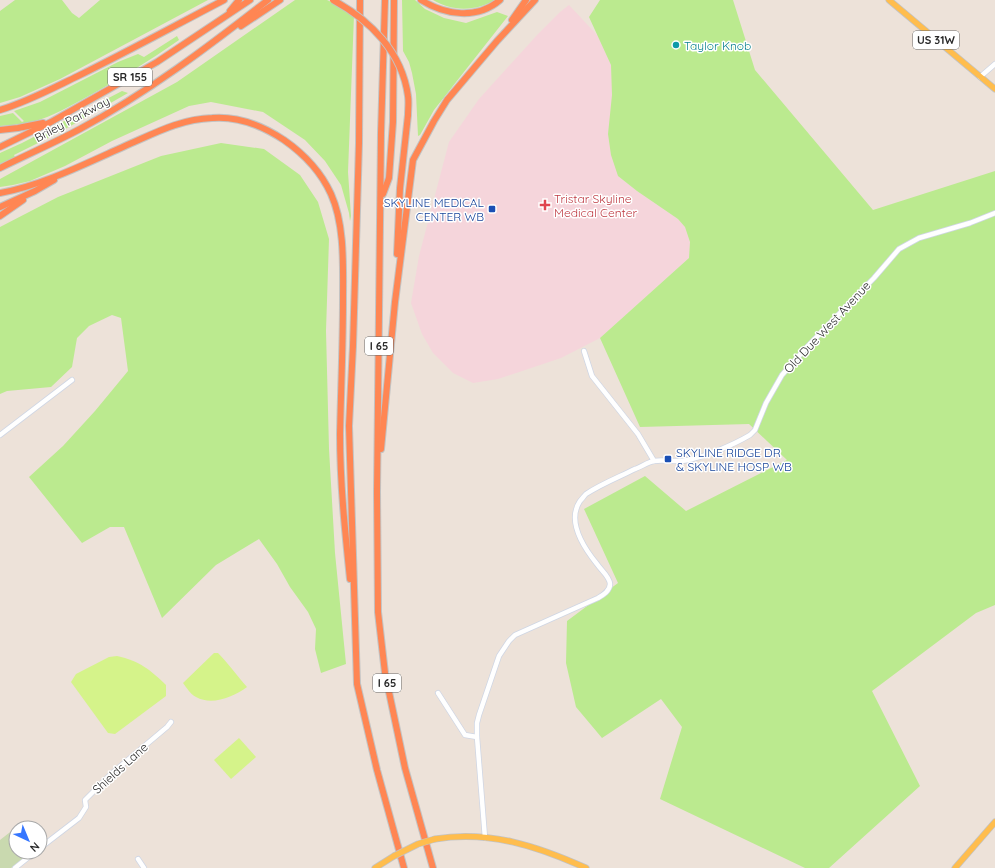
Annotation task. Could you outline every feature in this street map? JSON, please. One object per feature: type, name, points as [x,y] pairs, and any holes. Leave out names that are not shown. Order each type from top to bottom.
[{"type":"highway","points":[[0,110],[15,106],[43,93],[224,0]]},
{"type":"highway","points":[[208,29],[233,8],[239,0]]},
{"type":"highway","name":"Briley Parkway","points":[[0,147],[51,122],[157,62],[250,0]]},
{"type":"highway","name":"Briley Parkway","points":[[0,168],[79,130],[155,84],[213,43],[268,0]]},
{"type":"highway","points":[[213,43],[223,39],[280,0]]},
{"type":"highway","points":[[332,0],[349,9],[370,25],[380,36],[398,62],[409,97],[400,188],[395,302]]},
{"type":"highway","name":"I 65","points":[[360,0],[359,143],[349,426],[357,684],[377,770],[404,868]]},
{"type":"highway","name":"I 65","points":[[385,0],[377,492],[378,612],[385,673],[405,768],[433,868]]},
{"type":"highway","points":[[381,199],[389,178],[393,122],[394,0]]},
{"type":"highway","points":[[421,0],[444,10],[465,14],[494,6],[500,0]]},
{"type":"highway","points":[[497,41],[526,0]]},
{"type":"highway","points":[[377,492],[395,302],[413,160],[447,100],[497,41],[535,0]]},
{"type":"highway","points":[[0,193],[16,190],[76,167],[166,128],[197,119],[214,118],[248,122],[277,136],[302,154],[313,166],[331,194],[336,208],[340,232],[343,284],[340,458],[355,636]]},
{"type":"highway","points":[[0,130],[51,122]]},
{"type":"highway","points":[[0,171],[48,148],[79,130]]},
{"type":"highway","points":[[0,216],[35,191],[76,167]]},
{"type":"highway","points":[[0,207],[35,191]]},
{"type":"main road","name":"US 31W","points":[[889,0],[995,89]]},
{"type":"main road","points":[[955,868],[995,822]]},
{"type":"main road","points":[[375,868],[394,856],[418,844],[435,839],[464,836],[528,845],[586,868]]},
{"type":"street","points":[[980,76],[995,64]]},
{"type":"street","name":"Old Due West Avenue","points":[[485,838],[477,723],[500,656],[508,641],[515,635],[598,598],[604,594],[610,584],[608,577],[585,548],[577,530],[575,522],[579,504],[584,495],[654,461],[686,461],[700,457],[750,435],[755,430],[766,403],[776,384],[786,370],[874,278],[899,249],[919,238],[970,223],[995,213]]},
{"type":"street","points":[[584,352],[592,376],[638,434],[654,461]]},
{"type":"street","points":[[0,435],[72,380]]},
{"type":"street","points":[[438,694],[466,735],[477,737]]},
{"type":"street","name":"Shields Lane","points":[[48,842],[79,818],[86,807],[85,800],[171,722]]},
{"type":"street","points":[[14,868],[24,860]]},
{"type":"street","points":[[138,860],[144,868]]},
{"type":"shaded area","name":"Tristar Skyline Medical Center","points":[[569,5],[598,36],[611,65],[618,176],[678,219],[685,227],[690,242],[689,258],[600,338],[561,358],[498,379],[473,383],[453,373],[433,353],[422,334],[411,303],[419,256],[449,142],[479,99],[538,34]]},
{"type":"green space","points":[[15,0],[62,0],[72,13],[79,18],[100,0],[208,0],[60,79],[20,97],[0,103],[0,11]]},
{"type":"green space","points":[[295,0],[327,0],[354,15],[348,172],[351,216],[350,221],[341,185],[325,161],[305,140],[263,112],[211,102],[189,106],[112,141],[65,166],[30,181],[0,187],[0,179],[177,82]]},
{"type":"green space","points":[[402,0],[415,0],[425,9],[444,18],[466,23],[497,12],[508,16],[434,110],[418,136],[416,94],[409,62],[403,51]]},
{"type":"green space","points":[[433,0],[495,0],[488,4],[464,9],[448,7]]},
{"type":"green space","points":[[600,0],[733,0],[755,70],[873,210],[995,171],[995,605],[976,613],[872,691],[920,786],[829,868],[805,868],[660,799],[682,727],[661,699],[602,738],[576,707],[566,663],[567,621],[618,583],[584,509],[645,476],[686,511],[787,460],[749,424],[640,427],[600,338],[689,258],[690,242],[685,227],[678,219],[618,176],[611,155],[608,134],[612,95],[611,65],[589,17]]},
{"type":"green space","points":[[177,36],[179,40],[156,56],[108,85],[62,110],[32,122],[0,126],[0,116],[13,113],[22,122],[24,121],[14,111],[40,102],[118,62],[138,54],[144,57]]},
{"type":"green space","points":[[122,91],[128,93],[0,164],[0,153]]},
{"type":"green space","points":[[221,143],[264,149],[300,175],[318,202],[329,239],[326,331],[329,449],[335,553],[346,664],[321,673],[315,649],[316,629],[308,612],[259,539],[216,565],[162,618],[124,527],[110,527],[82,543],[29,477],[63,446],[95,411],[128,371],[121,318],[112,315],[89,326],[77,338],[72,367],[51,387],[7,391],[0,394],[0,227],[58,197],[161,156]]},
{"type":"green space","points":[[214,653],[218,653],[226,661],[247,687],[229,697],[209,701],[202,700],[192,694],[183,683]]},
{"type":"green space","points":[[117,656],[132,660],[144,666],[154,674],[166,685],[166,696],[115,734],[108,733],[71,682],[76,674],[109,657]]},
{"type":"green space","points":[[239,738],[256,757],[231,779],[214,760]]},
{"type":"green space","points":[[8,834],[8,860],[22,860],[11,868],[0,868],[0,840]]},
{"type":"place","name":"Taylor Knob","points":[[676,45]]},
{"type":"place","name":"Tristar Skyline Medical Center","points":[[545,205]]},
{"type":"place","name":"SKYLINE MEDICAL CENTER WB","points":[[492,209]]},
{"type":"place","name":"SKYLINE RIDGE DR & SKYLINE HOSP WB","points":[[668,459]]}]
